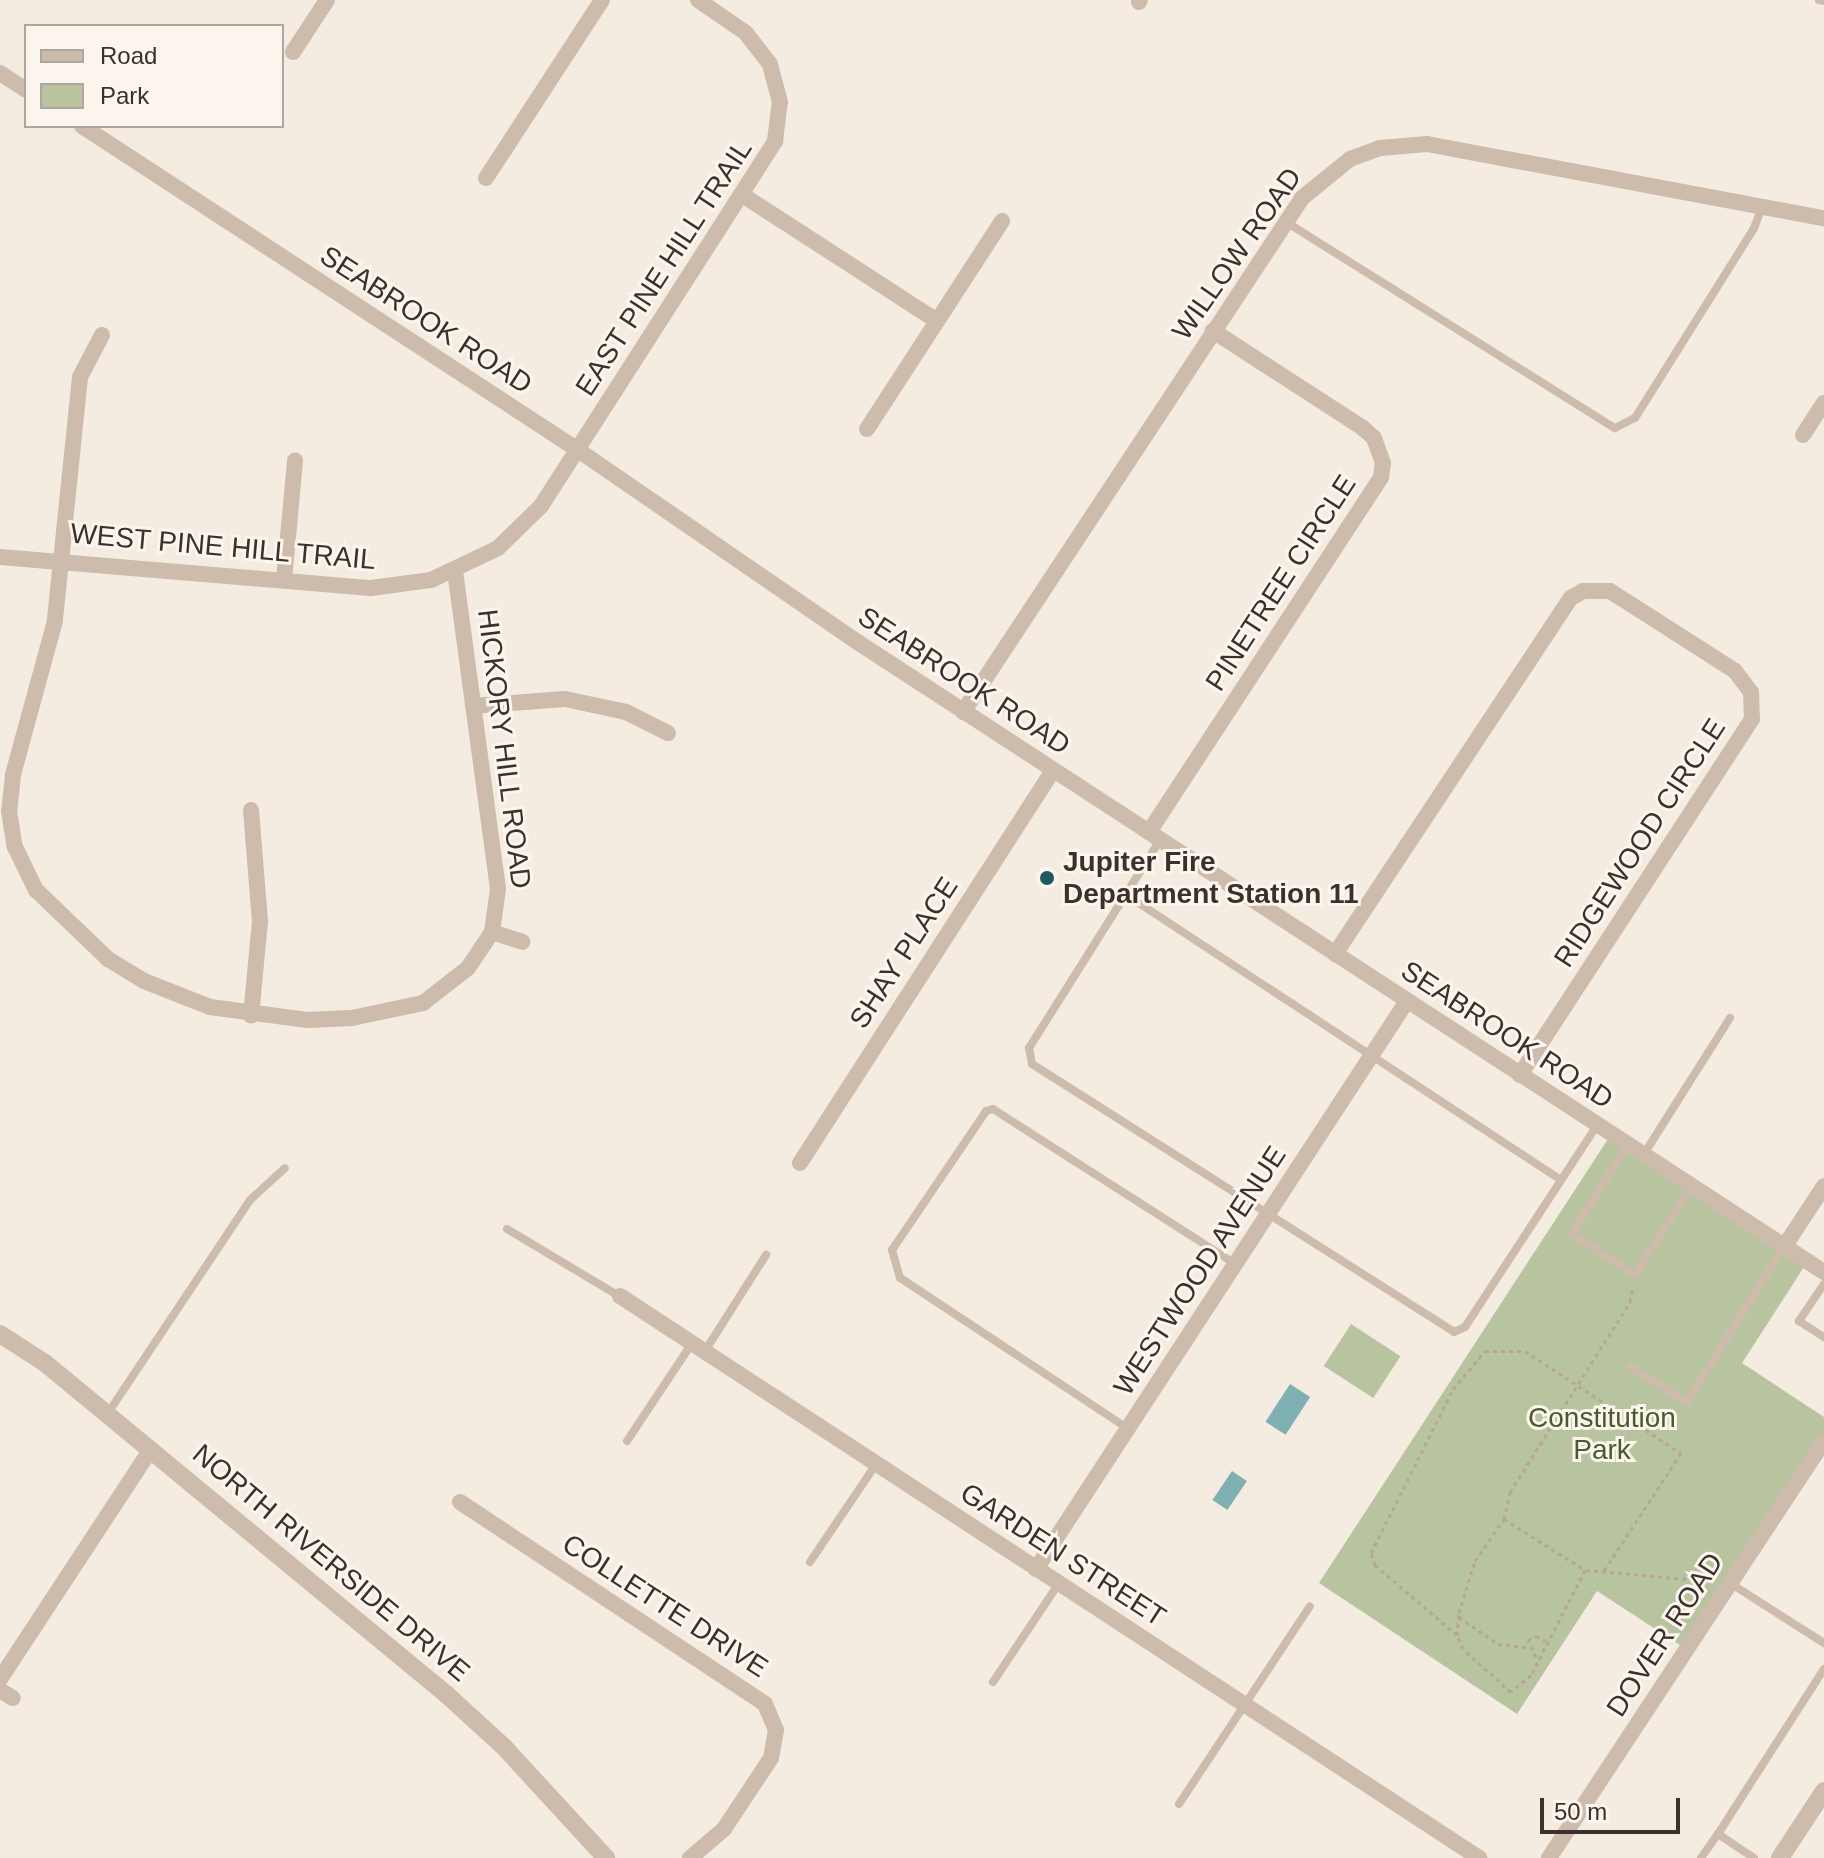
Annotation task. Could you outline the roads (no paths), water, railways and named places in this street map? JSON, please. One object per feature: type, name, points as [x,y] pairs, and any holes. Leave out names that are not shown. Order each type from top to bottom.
[{"type":"street","points":[[293,52],[327,0]]},
{"type":"street","points":[[486,178],[602,0]]},
{"type":"street","name":"EAST PINE HILL TRAIL","points":[[578,450],[744,196],[775,141],[778,89],[755,42],[698,0]]},
{"type":"street","points":[[0,73],[24,89]]},
{"type":"street","name":"SEABROOK ROAD","points":[[85,128],[578,450],[963,712],[1824,1272]]},
{"type":"street","name":"WILLOW ROAD","points":[[963,712],[1286,222],[1312,186],[1337,166],[1380,148],[1411,144],[1824,218]]},
{"type":"street","points":[[744,196],[937,321]]},
{"type":"street","points":[[867,429],[1002,221]]},
{"type":"street","name":"PINETREE CIRCLE","points":[[1154,836],[1381,477],[1383,463],[1374,438],[1363,428],[1213,331]]},
{"type":"street","name":"HICKORY HILL ROAD","points":[[102,335],[80,377],[55,621],[5,811],[27,876],[85,941],[170,993],[251,1016],[352,1018],[423,1003],[459,979],[492,932],[498,889],[455,572]]},
{"type":"street","points":[[1803,435],[1824,403]]},
{"type":"street","name":"WEST PINE HILL TRAIL","points":[[0,557],[63,558],[371,588],[401,586],[455,572],[521,528],[578,450]]},
{"type":"street","points":[[284,580],[295,461]]},
{"type":"street","name":"RIDGEWOOD CIRCLE","points":[[1335,954],[1571,598],[1583,591],[1610,591],[1735,671],[1751,692],[1752,719],[1520,1075]]},
{"type":"street","points":[[473,706],[565,699],[626,712],[668,733]]},
{"type":"street","name":"SHAY PLACE","points":[[800,1163],[1053,770]]},
{"type":"street","points":[[251,810],[260,921],[251,1016]]},
{"type":"street","points":[[492,932],[522,942]]},
{"type":"street","name":"WESTWOOD AVENUE","points":[[1036,1569],[1407,1001]]},
{"type":"street","points":[[1784,1247],[1824,1186]]},
{"type":"street","name":"GARDEN STREET","points":[[620,1296],[1479,1858]]},
{"type":"street","name":"NORTH RIVERSIDE DRIVE","points":[[0,1334],[151,1449],[446,1694],[504,1747],[606,1858]]},
{"type":"street","name":"DOVER ROAD","points":[[1549,1858],[1824,1441]]},
{"type":"street","points":[[0,1679],[151,1449]]},
{"type":"street","name":"COLLETTE DRIVE","points":[[460,1502],[765,1704],[776,1730],[771,1758],[724,1829],[690,1858]]},
{"type":"street","points":[[1780,1858],[1824,1791]]},
{"type":"lane","points":[[1286,222],[1615,428],[1635,418],[1754,228],[1762,207]]},
{"type":"lane","points":[[1154,836],[1125,894],[1029,1048],[1028,1058],[1454,1332],[1465,1327],[1597,1125]]},
{"type":"lane","points":[[1125,894],[1561,1180]]},
{"type":"lane","points":[[1644,1155],[1730,1018]]},
{"type":"lane","points":[[1128,1429],[900,1278],[892,1250],[986,1111],[993,1109],[1236,1264]]},
{"type":"lane","points":[[1628,1145],[1572,1234],[1635,1275],[1692,1186]]},
{"type":"lane","points":[[107,1414],[250,1200],[285,1168]]},
{"type":"lane","points":[[507,1229],[620,1296]]},
{"type":"lane","points":[[1630,1366],[1687,1402],[1784,1247]]},
{"type":"lane","points":[[627,1441],[766,1255]]},
{"type":"lane","points":[[1824,1284],[1799,1321],[1824,1337]]},
{"type":"lane","points":[[810,1562],[876,1464]]},
{"type":"lane","points":[[993,1682],[1059,1583]]},
{"type":"lane","points":[[1730,1583],[1824,1643]]},
{"type":"lane","points":[[1179,1804],[1310,1606]]},
{"type":"lane","points":[[1701,1858],[1824,1669]]},
{"type":"lane","points":[[1718,1834],[1754,1858]]},
{"type":"water","points":[[1290,1384],[1310,1397],[1286,1435],[1265,1422]]},
{"type":"water","points":[[1232,1471],[1247,1481],[1227,1510],[1212,1500]]},
{"type":"place","name":"Jupiter Fire Department Station 11","points":[[1047,878]]},
{"type":"park label","name":"Constitution Park","points":[[1602,1434]]}]
